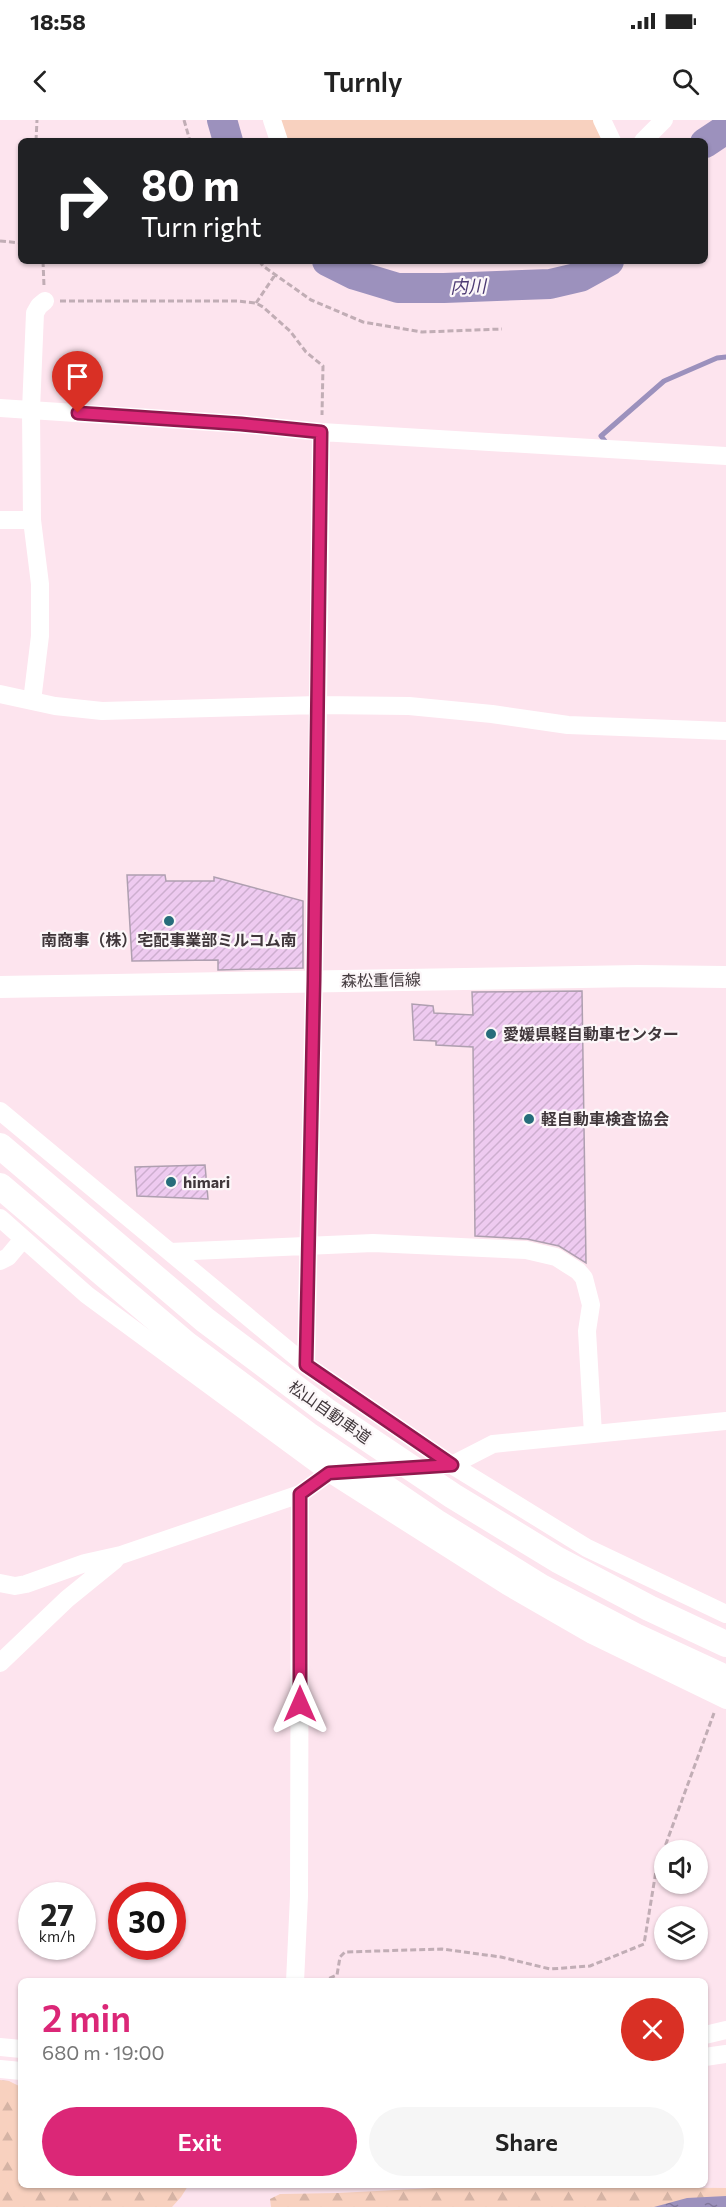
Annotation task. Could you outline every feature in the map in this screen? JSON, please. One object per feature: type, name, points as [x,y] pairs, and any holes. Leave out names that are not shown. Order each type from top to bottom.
[{"type":"highway","name":"松山自動車道","points":[[0,1146],[205,1320],[335,1417],[453,1496],[558,1560],[649,1608],[726,1644]]},
{"type":"highway","name":"松山自動車道","points":[[0,1186],[186,1344],[308,1435],[436,1522],[541,1587],[635,1636],[724,1692]]},
{"type":"main road","name":"森松重信線","points":[[0,987],[638,976],[726,977]]},
{"type":"street","points":[[272,120],[278,138]]},
{"type":"street","points":[[602,120],[611,138]]},
{"type":"street","points":[[646,138],[664,120]]},
{"type":"street","points":[[32,701],[40,636],[40,584],[32,520],[31,410],[35,313],[45,301]]},
{"type":"street","points":[[0,408],[241,424],[321,432],[726,456]]},
{"type":"street","points":[[306,1365],[314,981],[321,432]]},
{"type":"street","points":[[0,520],[32,520]]},
{"type":"street","points":[[0,694],[55,706],[102,711],[318,705],[409,706],[568,725],[726,731]]},
{"type":"street","points":[[0,1111],[306,1365],[452,1465],[587,1548],[726,1614]]},
{"type":"street","points":[[0,1218],[87,1295],[329,1473],[507,1586],[592,1635],[724,1692]]},
{"type":"street","points":[[0,1261],[8,1257],[23,1239]]},
{"type":"street","points":[[170,1252],[373,1243],[526,1250],[556,1257],[578,1270],[584,1278],[591,1305],[587,1331],[593,1434]]},
{"type":"street","points":[[0,1583],[15,1586],[26,1584],[85,1563],[121,1555],[300,1494],[329,1473],[452,1465],[493,1444],[726,1421]]},
{"type":"street","points":[[295,1978],[299,1875],[300,1494]]},
{"type":"street","points":[[0,1663],[67,1599],[121,1555]]},
{"type":"street","points":[[708,2034],[726,2030]]},
{"type":"street","points":[[0,2047],[18,2049]]},
{"type":"street","points":[[708,2057],[726,2054]]},
{"type":"street","points":[[0,2069],[18,2071]]},
{"type":"path","points":[[36,138],[37,120]]},
{"type":"path","points":[[184,120],[189,138]]},
{"type":"path","points":[[0,241],[18,243]]},
{"type":"path","points":[[43,264],[45,301],[237,301],[256,303],[276,317],[306,352],[323,366],[321,432]]},
{"type":"path","points":[[262,264],[311,300],[363,322],[422,332],[502,329]]},
{"type":"path","points":[[256,303],[275,275]]},
{"type":"path","points":[[330,1978],[337,1975],[340,1958],[345,1952],[442,1949],[501,1958],[550,1969],[590,1965],[644,1944],[656,1871],[724,1692]]},
{"type":"green space","points":[[280,120],[594,120],[602,138],[285,138]]},
{"type":"green space","points":[[0,2080],[18,2086],[18,2188],[187,2188],[172,2207],[0,2207]]},
{"type":"green space","points":[[434,2188],[726,2188],[726,2207],[271,2207],[270,2199],[280,2194]]},
{"type":"water","points":[[726,2196],[726,2207],[654,2207],[687,2198]]},
{"type":"building","points":[[127,875],[165,875],[166,881],[214,881],[214,877],[303,901],[303,968],[218,970],[218,960],[132,961]]},
{"type":"building","name":"軽自動車検査協会","points":[[582,991],[586,1263],[559,1246],[527,1239],[475,1236],[473,1047],[436,1045],[436,1041],[414,1040],[412,1004],[433,1006],[434,1013],[473,1015],[472,992]]},
{"type":"building","name":"himari","points":[[205,1165],[208,1199],[137,1196],[135,1167]]},
{"type":"waterway","name":"内川","points":[[222,120],[227,138]]},
{"type":"waterway","name":"内川","points":[[708,141],[726,129]]},
{"type":"waterway","name":"内川","points":[[333,264],[355,275],[398,288],[550,284],[580,277],[604,264]]},
{"type":"waterway","points":[[605,441],[601,436],[664,381],[717,358],[726,357]]},
{"type":"place","name":"南商事（株）宅配事業部ミルコム南","points":[[169,921]]},
{"type":"place","name":"愛媛県軽自動車センター","points":[[491,1034]]},
{"type":"place","name":"軽自動車検査協会","points":[[529,1119]]},
{"type":"place","name":"himari","points":[[171,1182]]},
{"type":"route","points":[[78,413],[321,432],[314,981],[306,1365],[452,1465],[329,1473],[300,1494],[300,1704]]}]
